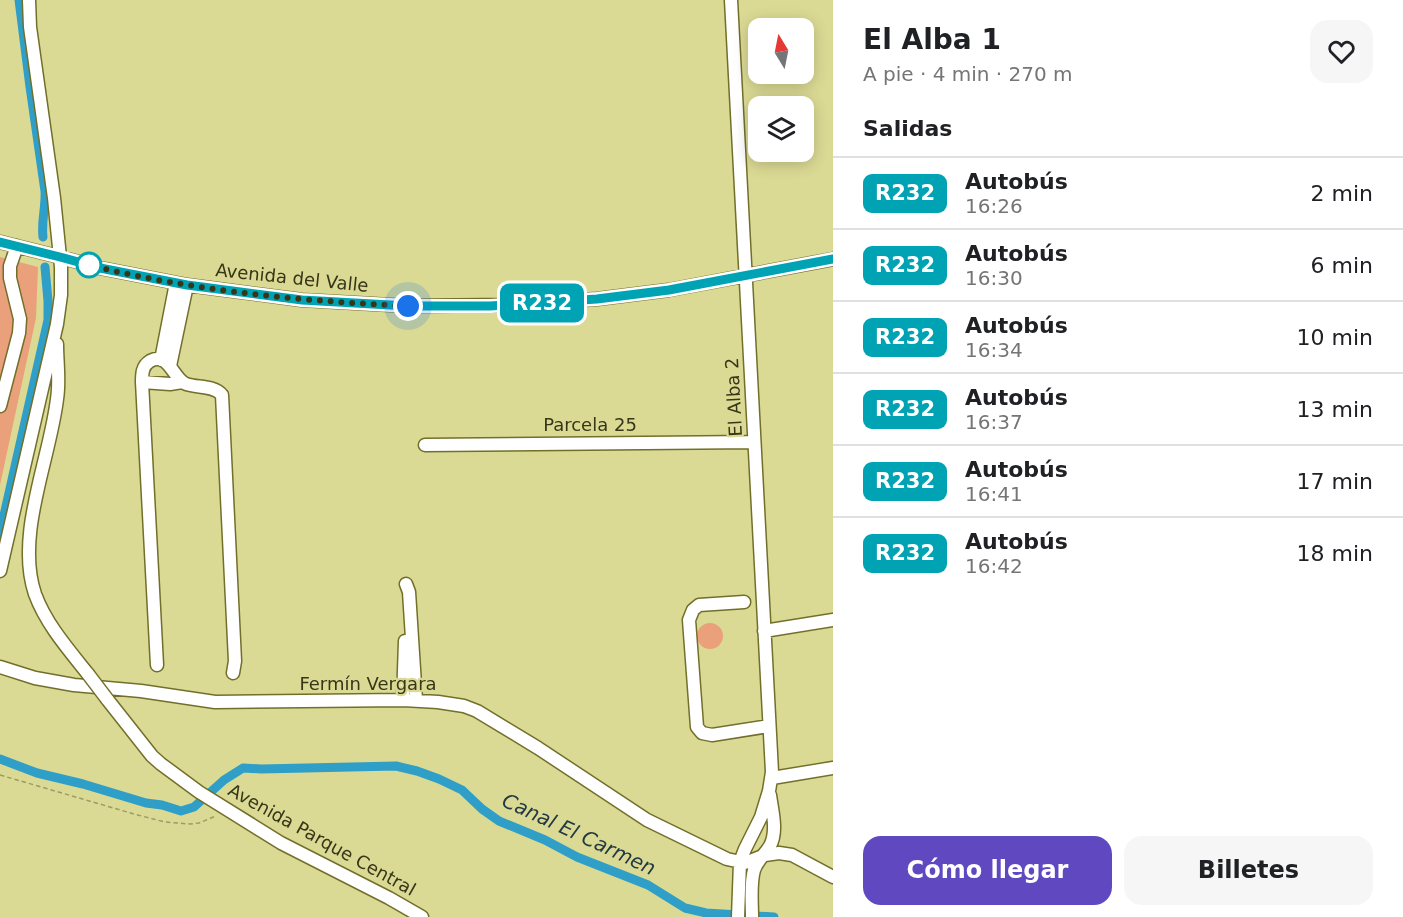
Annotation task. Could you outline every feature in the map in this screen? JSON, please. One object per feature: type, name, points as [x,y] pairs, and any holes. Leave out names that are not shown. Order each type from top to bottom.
[{"type":"street","points":[[0,571],[57,324],[62,286],[54,198],[30,27],[29,0]]},
{"type":"street","name":"El Alba 2","points":[[731,0],[773,818],[773,835],[769,848],[754,870],[752,917]]},
{"type":"street","name":"Avenida del Valle","points":[[0,242],[100,268],[182,284],[302,300],[408,306],[474,306],[597,299],[669,290],[833,259]]},
{"type":"street","points":[[0,406],[19,333],[20,319],[10,278],[10,266],[17,246]]},
{"type":"street","points":[[165,363],[182,284]]},
{"type":"street","name":"Avenida Parque Central","points":[[57,324],[57,401],[28,550],[35,592],[46,617],[107,699],[152,756],[161,764],[199,792],[281,843],[422,917]]},
{"type":"street","points":[[157,665],[142,382],[145,366],[153,360],[165,363],[182,382],[191,386],[216,390],[222,395],[235,661],[233,672]]},
{"type":"street","points":[[142,382],[170,384],[182,382]]},
{"type":"street","name":"Parcela 25","points":[[425,445],[754,442]]},
{"type":"street","points":[[403,700],[406,629],[403,593],[406,584],[409,592],[416,700]]},
{"type":"street","points":[[744,602],[699,605],[693,610],[689,620],[697,727],[702,733],[712,735],[769,726]]},
{"type":"street","points":[[764,631],[833,620]]},
{"type":"street","name":"Fermín Vergara","points":[[0,667],[34,678],[74,685],[141,691],[214,702],[416,700],[453,703],[477,711],[648,820],[727,859],[740,862]]},
{"type":"street","points":[[770,785],[833,768]]},
{"type":"street","name":"El Alba 2","points":[[738,917],[740,862],[761,817],[770,785]]},
{"type":"street","points":[[740,862],[751,861],[763,855],[779,853],[792,855],[833,877]]},
{"type":"path","points":[[0,775],[151,819],[190,824],[208,820]]},
{"type":"shaded area","points":[[0,257],[38,267],[36,318],[0,485]]},
{"type":"shaded area","points":[[710,623],[719,627],[723,636],[719,645],[710,649],[701,645],[697,636],[701,627]]},
{"type":"waterway","points":[[19,0],[45,191],[43,237]]},
{"type":"waterway","points":[[0,533],[48,320],[45,267]]},
{"type":"waterway","name":"Canal El Carmen","points":[[0,759],[37,773],[181,811],[194,807],[224,780],[243,768],[396,766],[417,771],[462,790],[499,821],[545,840],[577,857],[648,885],[685,908],[706,913],[774,917]]},
{"type":"bus line","name":"R232","points":[[0,242],[100,268],[187,285],[302,300],[408,306],[490,306],[597,299],[669,290],[833,259]]},
{"type":"route","points":[[89,265],[82,263],[187,285],[270,297],[408,306]]}]
